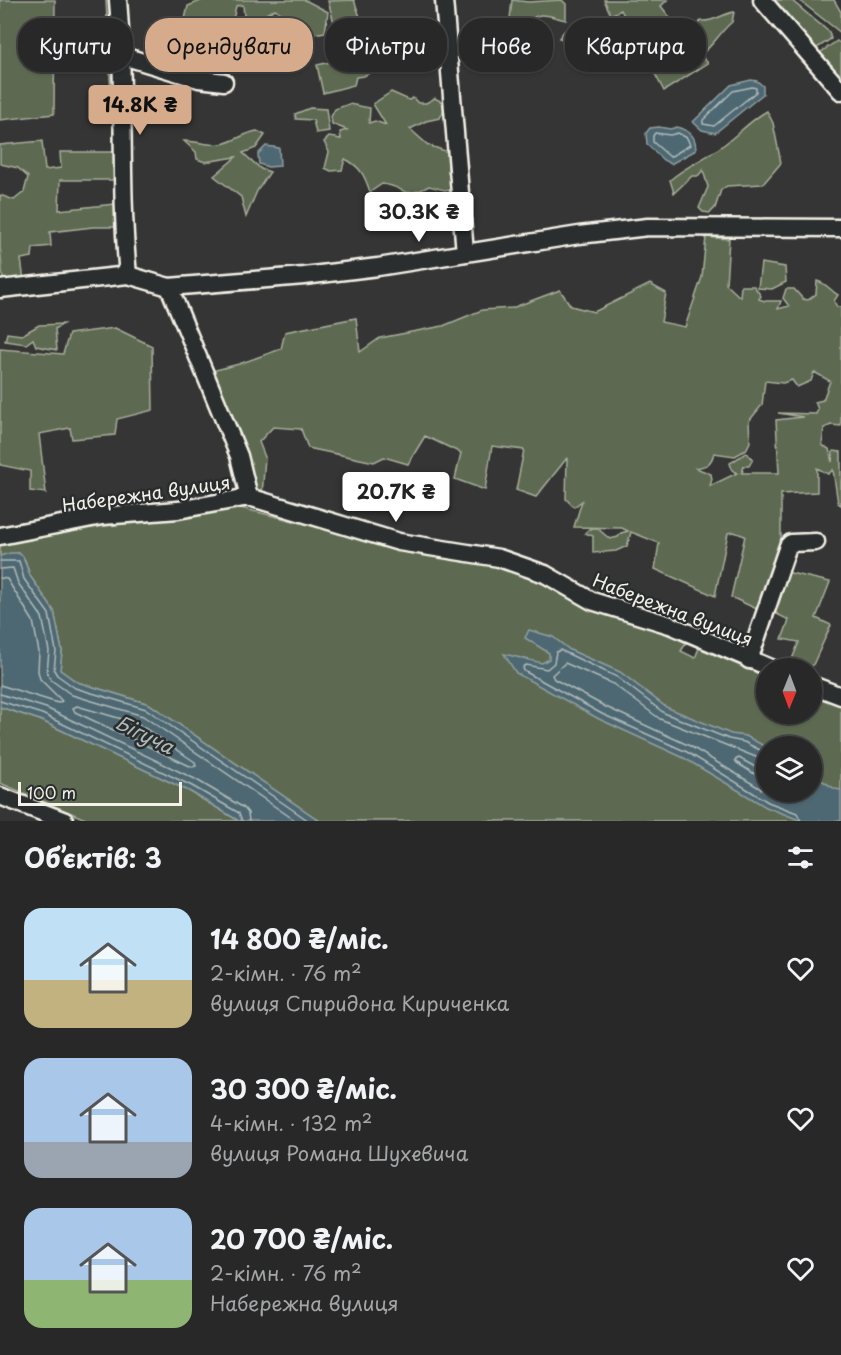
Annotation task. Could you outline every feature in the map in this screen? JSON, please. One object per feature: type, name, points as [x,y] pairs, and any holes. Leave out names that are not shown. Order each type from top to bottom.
[{"type":"street","points":[[118,0],[120,18]]},
{"type":"street","points":[[444,0],[465,253]]},
{"type":"street","points":[[762,0],[841,91]]},
{"type":"street","points":[[133,59],[199,79],[224,82]]},
{"type":"street","points":[[123,72],[123,228],[128,275]]},
{"type":"street","points":[[0,289],[128,275],[168,287],[325,274],[648,227],[841,228]]},
{"type":"street","points":[[168,287],[231,434],[249,497]]},
{"type":"street","name":"Набережна вулиця","points":[[0,536],[102,516],[178,510],[249,497],[399,542],[499,558],[545,574],[592,601],[669,625],[756,663]]},
{"type":"street","points":[[749,660],[788,546],[791,543],[816,542]]},
{"type":"street","points":[[822,689],[841,696]]},
{"type":"street","points":[[0,796],[65,821]]},
{"type":"green space","points":[[0,0],[55,0],[55,18],[18,18],[18,72],[54,72],[54,114],[0,120]]},
{"type":"green space","points":[[106,0],[114,0],[115,18],[107,18]]},
{"type":"green space","points":[[203,0],[305,0],[328,12],[327,18],[325,18],[325,32],[313,34],[313,18],[287,18],[275,9],[266,14],[265,18],[244,16],[243,5],[236,6],[233,18],[185,18],[188,6]]},
{"type":"green space","points":[[354,0],[360,18],[333,18],[328,1]]},
{"type":"green space","points":[[512,0],[528,2],[562,0],[566,4],[565,20],[546,15],[532,18],[510,18]]},
{"type":"green space","points":[[604,0],[667,0],[661,6],[670,18],[625,18],[621,10],[611,15]]},
{"type":"green space","points":[[770,0],[791,0],[829,32],[831,39],[811,52]]},
{"type":"green space","points":[[799,0],[834,0],[841,12],[841,33]]},
{"type":"green space","points":[[734,12],[732,22],[706,50],[706,20]]},
{"type":"green space","points":[[565,30],[565,40],[559,38]]},
{"type":"green space","points":[[837,41],[841,44],[841,76],[819,56]]},
{"type":"green space","points":[[325,63],[325,72],[371,72],[356,77],[354,85],[323,93],[317,65]]},
{"type":"green space","points":[[110,72],[116,72],[123,267],[118,270],[117,227],[50,232],[51,246],[33,248],[32,257],[21,259],[24,281],[3,282],[0,195],[14,200],[24,192],[28,177],[18,168],[0,164],[0,145],[42,141],[45,170],[61,168],[60,152],[114,152]],"holes":[[[60,180],[115,180],[115,204],[59,210]]]},
{"type":"green space","points":[[654,72],[694,72],[664,91]]},
{"type":"green space","points":[[391,92],[409,100],[413,98],[418,103],[426,103],[435,98],[442,102],[444,110],[440,118],[426,121],[410,129],[428,145],[448,152],[448,173],[456,183],[449,191],[429,186],[408,192],[382,184],[370,192],[361,172],[345,159],[342,170],[331,171],[325,168],[329,152],[324,142],[329,137],[341,139],[340,132],[347,130],[332,124],[331,117],[335,109],[349,104],[370,108],[369,123],[375,121],[386,125],[373,104]]},
{"type":"green space","points":[[310,108],[326,109],[329,131],[316,133],[313,120],[296,119],[295,114]]},
{"type":"green space","points":[[767,111],[773,123],[781,163],[763,184],[727,186],[721,190],[715,208],[710,213],[703,212],[699,208],[708,187],[703,170],[698,176],[692,176],[674,193],[670,180],[716,151]]},
{"type":"green space","points":[[257,131],[265,135],[256,148],[243,153],[261,169],[270,172],[257,191],[246,217],[241,197],[214,176],[236,157],[205,162],[197,159],[196,152],[184,141],[221,144]]},
{"type":"green space","points":[[706,237],[729,239],[726,284],[740,297],[741,286],[754,286],[761,296],[759,299],[781,301],[778,309],[789,306],[783,298],[786,289],[794,289],[803,299],[808,300],[816,294],[817,281],[838,295],[834,301],[837,307],[841,307],[841,426],[831,425],[824,428],[822,445],[829,449],[832,462],[833,451],[841,452],[841,505],[838,503],[833,470],[828,474],[817,468],[817,492],[781,494],[781,554],[763,612],[731,597],[745,536],[734,532],[728,533],[715,596],[655,569],[659,543],[631,532],[627,546],[616,551],[593,553],[593,536],[585,533],[589,529],[598,529],[610,539],[628,531],[622,528],[574,527],[582,501],[574,507],[566,499],[567,458],[536,497],[516,490],[524,450],[492,446],[485,490],[455,479],[461,453],[425,436],[408,464],[384,457],[374,462],[308,448],[301,429],[273,427],[259,442],[265,457],[262,496],[255,494],[208,372],[281,349],[285,332],[356,318],[360,352],[380,338],[443,326],[482,310],[512,308],[560,290],[571,306],[594,312],[650,284],[666,293],[661,322],[685,327],[702,277]],"holes":[[[814,372],[830,381],[823,400],[815,402],[818,409],[816,414],[778,413],[803,417],[776,420],[779,473],[742,473],[744,466],[749,466],[753,459],[746,453],[730,463],[732,470],[737,473],[710,486],[711,474],[696,468],[708,464],[714,453],[735,456],[746,450],[750,442],[749,421],[762,405],[765,381],[783,383],[792,380],[797,387],[811,381]]]},
{"type":"green space","points":[[761,263],[785,267],[786,282],[772,289],[758,288]]},
{"type":"green space","points":[[63,324],[55,329],[57,350],[36,346],[33,339],[26,344],[5,341],[7,333],[22,335],[39,325]]},
{"type":"green space","points":[[115,328],[152,346],[153,410],[117,419],[115,435],[72,439],[70,428],[39,434],[46,493],[30,491],[30,471],[0,465],[0,349],[63,354],[69,334]]},
{"type":"green space","points":[[241,508],[427,554],[494,561],[684,637],[687,642],[681,651],[695,658],[701,643],[756,667],[756,724],[822,724],[822,692],[841,699],[841,821],[320,821],[149,704],[77,682],[60,670],[62,651],[54,611],[30,576],[25,560],[18,553],[0,556],[0,540]]},
{"type":"green space","points":[[786,572],[830,582],[816,618],[831,625],[816,658],[792,658],[799,642],[782,639],[789,620],[773,612]]},
{"type":"green space","points":[[0,707],[40,720],[189,791],[239,821],[90,821],[0,783]]},
{"type":"water","points":[[751,80],[763,86],[763,94],[715,133],[702,130],[693,122],[731,85]]},
{"type":"water","points":[[677,127],[689,132],[695,141],[696,150],[671,164],[663,160],[647,144],[646,133],[650,128],[670,129]]},
{"type":"water","points":[[266,146],[279,148],[280,166],[268,167],[259,164],[258,154]]},
{"type":"water","name":"Бігуча","points":[[10,553],[23,556],[30,576],[54,611],[62,651],[60,670],[77,682],[149,704],[320,821],[239,821],[189,791],[40,720],[0,707],[0,556]]},
{"type":"water","points":[[529,630],[553,637],[570,650],[620,672],[666,707],[731,734],[746,736],[756,742],[756,801],[684,758],[599,719],[516,673],[504,654],[542,663],[549,659],[549,653],[525,638]]},
{"type":"water","points":[[822,781],[841,790],[841,821],[802,821],[758,802],[822,802]]}]
